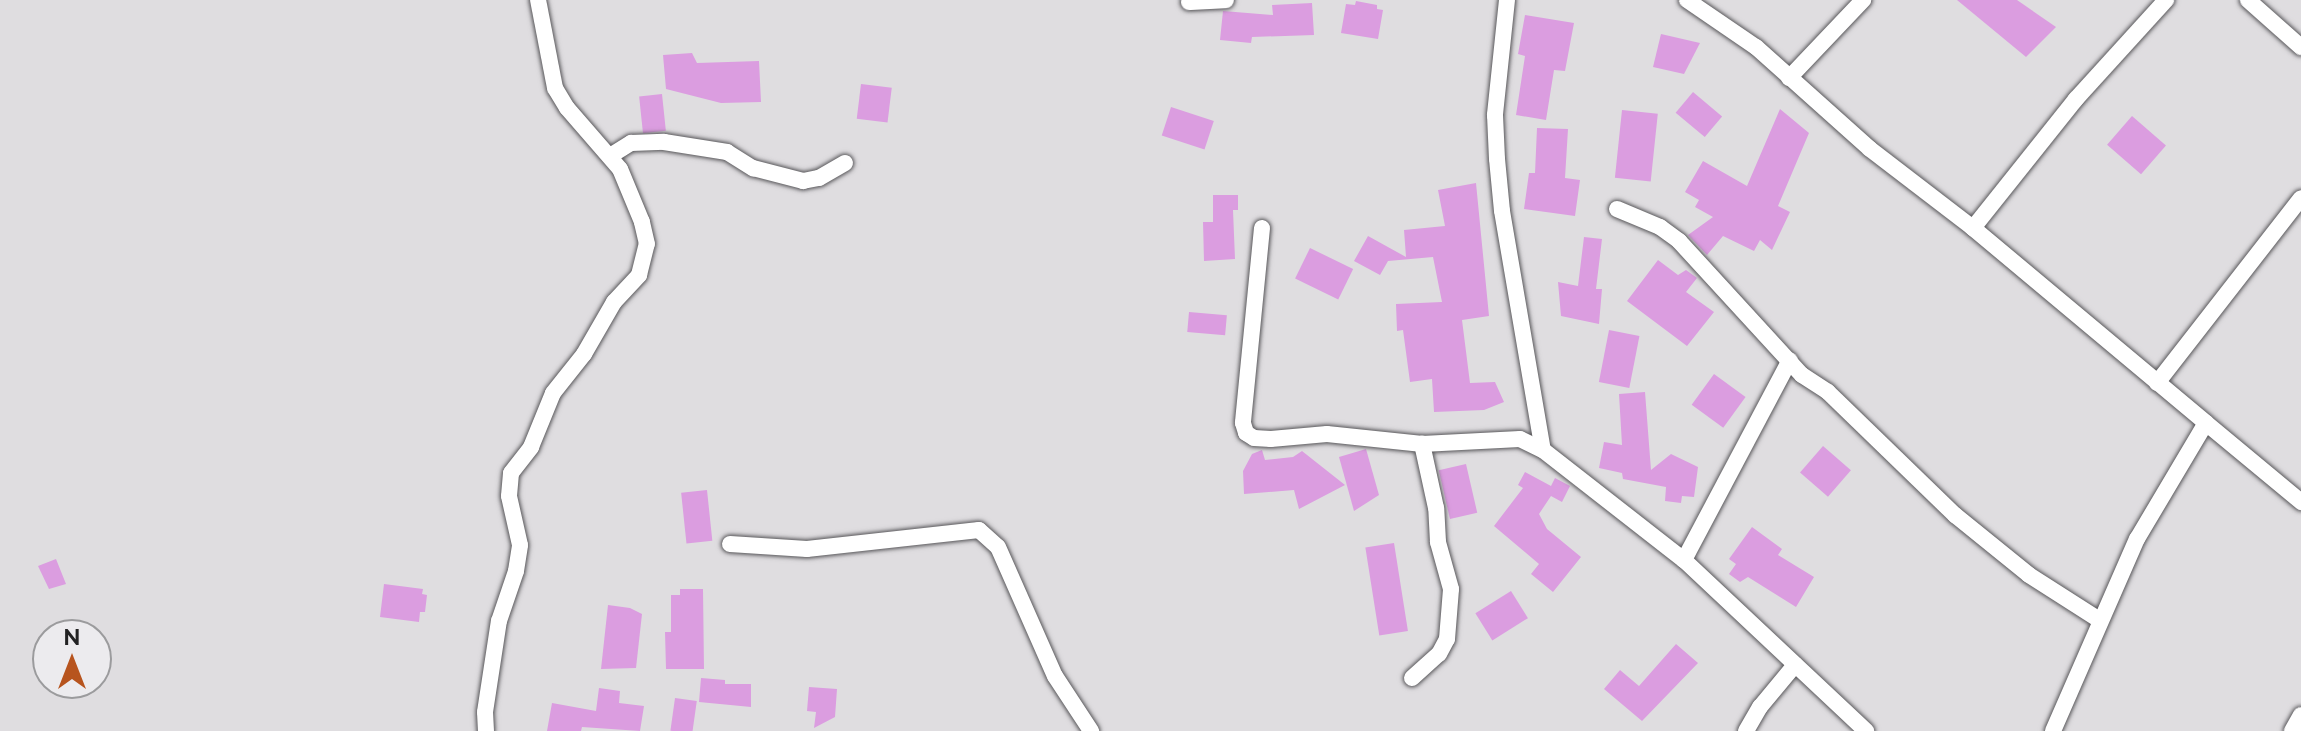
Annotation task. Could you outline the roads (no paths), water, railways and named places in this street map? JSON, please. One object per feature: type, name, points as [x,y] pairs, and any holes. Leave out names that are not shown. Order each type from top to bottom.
[{"type":"street","points":[[486,731],[485,712],[499,621],[516,571],[520,545],[509,496],[511,473],[531,447],[553,393],[584,354],[614,302],[639,275],[647,244],[642,222],[620,169],[567,108],[555,88],[538,0]]},
{"type":"street","points":[[1189,2],[1226,0]]},
{"type":"street","points":[[1507,0],[1495,115],[1497,159],[1502,211],[1543,450]]},
{"type":"street","points":[[1687,0],[1738,33],[1870,149],[1973,228],[2301,502]]},
{"type":"street","points":[[1789,78],[1863,0]]},
{"type":"street","points":[[1973,228],[2076,99],[2166,0]]},
{"type":"street","points":[[2248,0],[2301,47]]},
{"type":"street","points":[[610,156],[631,143],[664,142],[727,152],[753,168],[803,181],[819,178],[845,163]]},
{"type":"street","points":[[2157,383],[2301,198]]},
{"type":"street","points":[[1617,209],[1660,227],[1679,241],[1802,375],[1828,392],[1955,515],[2029,575],[2101,621]]},
{"type":"street","points":[[1262,228],[1243,423],[1246,433],[1254,438],[1327,434],[1422,444],[1520,439],[1543,450],[1684,560],[1866,731]]},
{"type":"street","points":[[1684,560],[1790,360]]},
{"type":"street","points":[[2053,731],[2137,539],[2206,423]]},
{"type":"street","points":[[1412,678],[1439,654],[1447,639],[1451,589],[1438,542],[1436,508],[1422,444]]},
{"type":"street","points":[[730,544],[807,549],[979,530],[998,547],[1055,676],[1091,731]]},
{"type":"street","points":[[1746,731],[1760,707],[1795,665]]},
{"type":"street","points":[[2292,731],[2301,715]]}]
